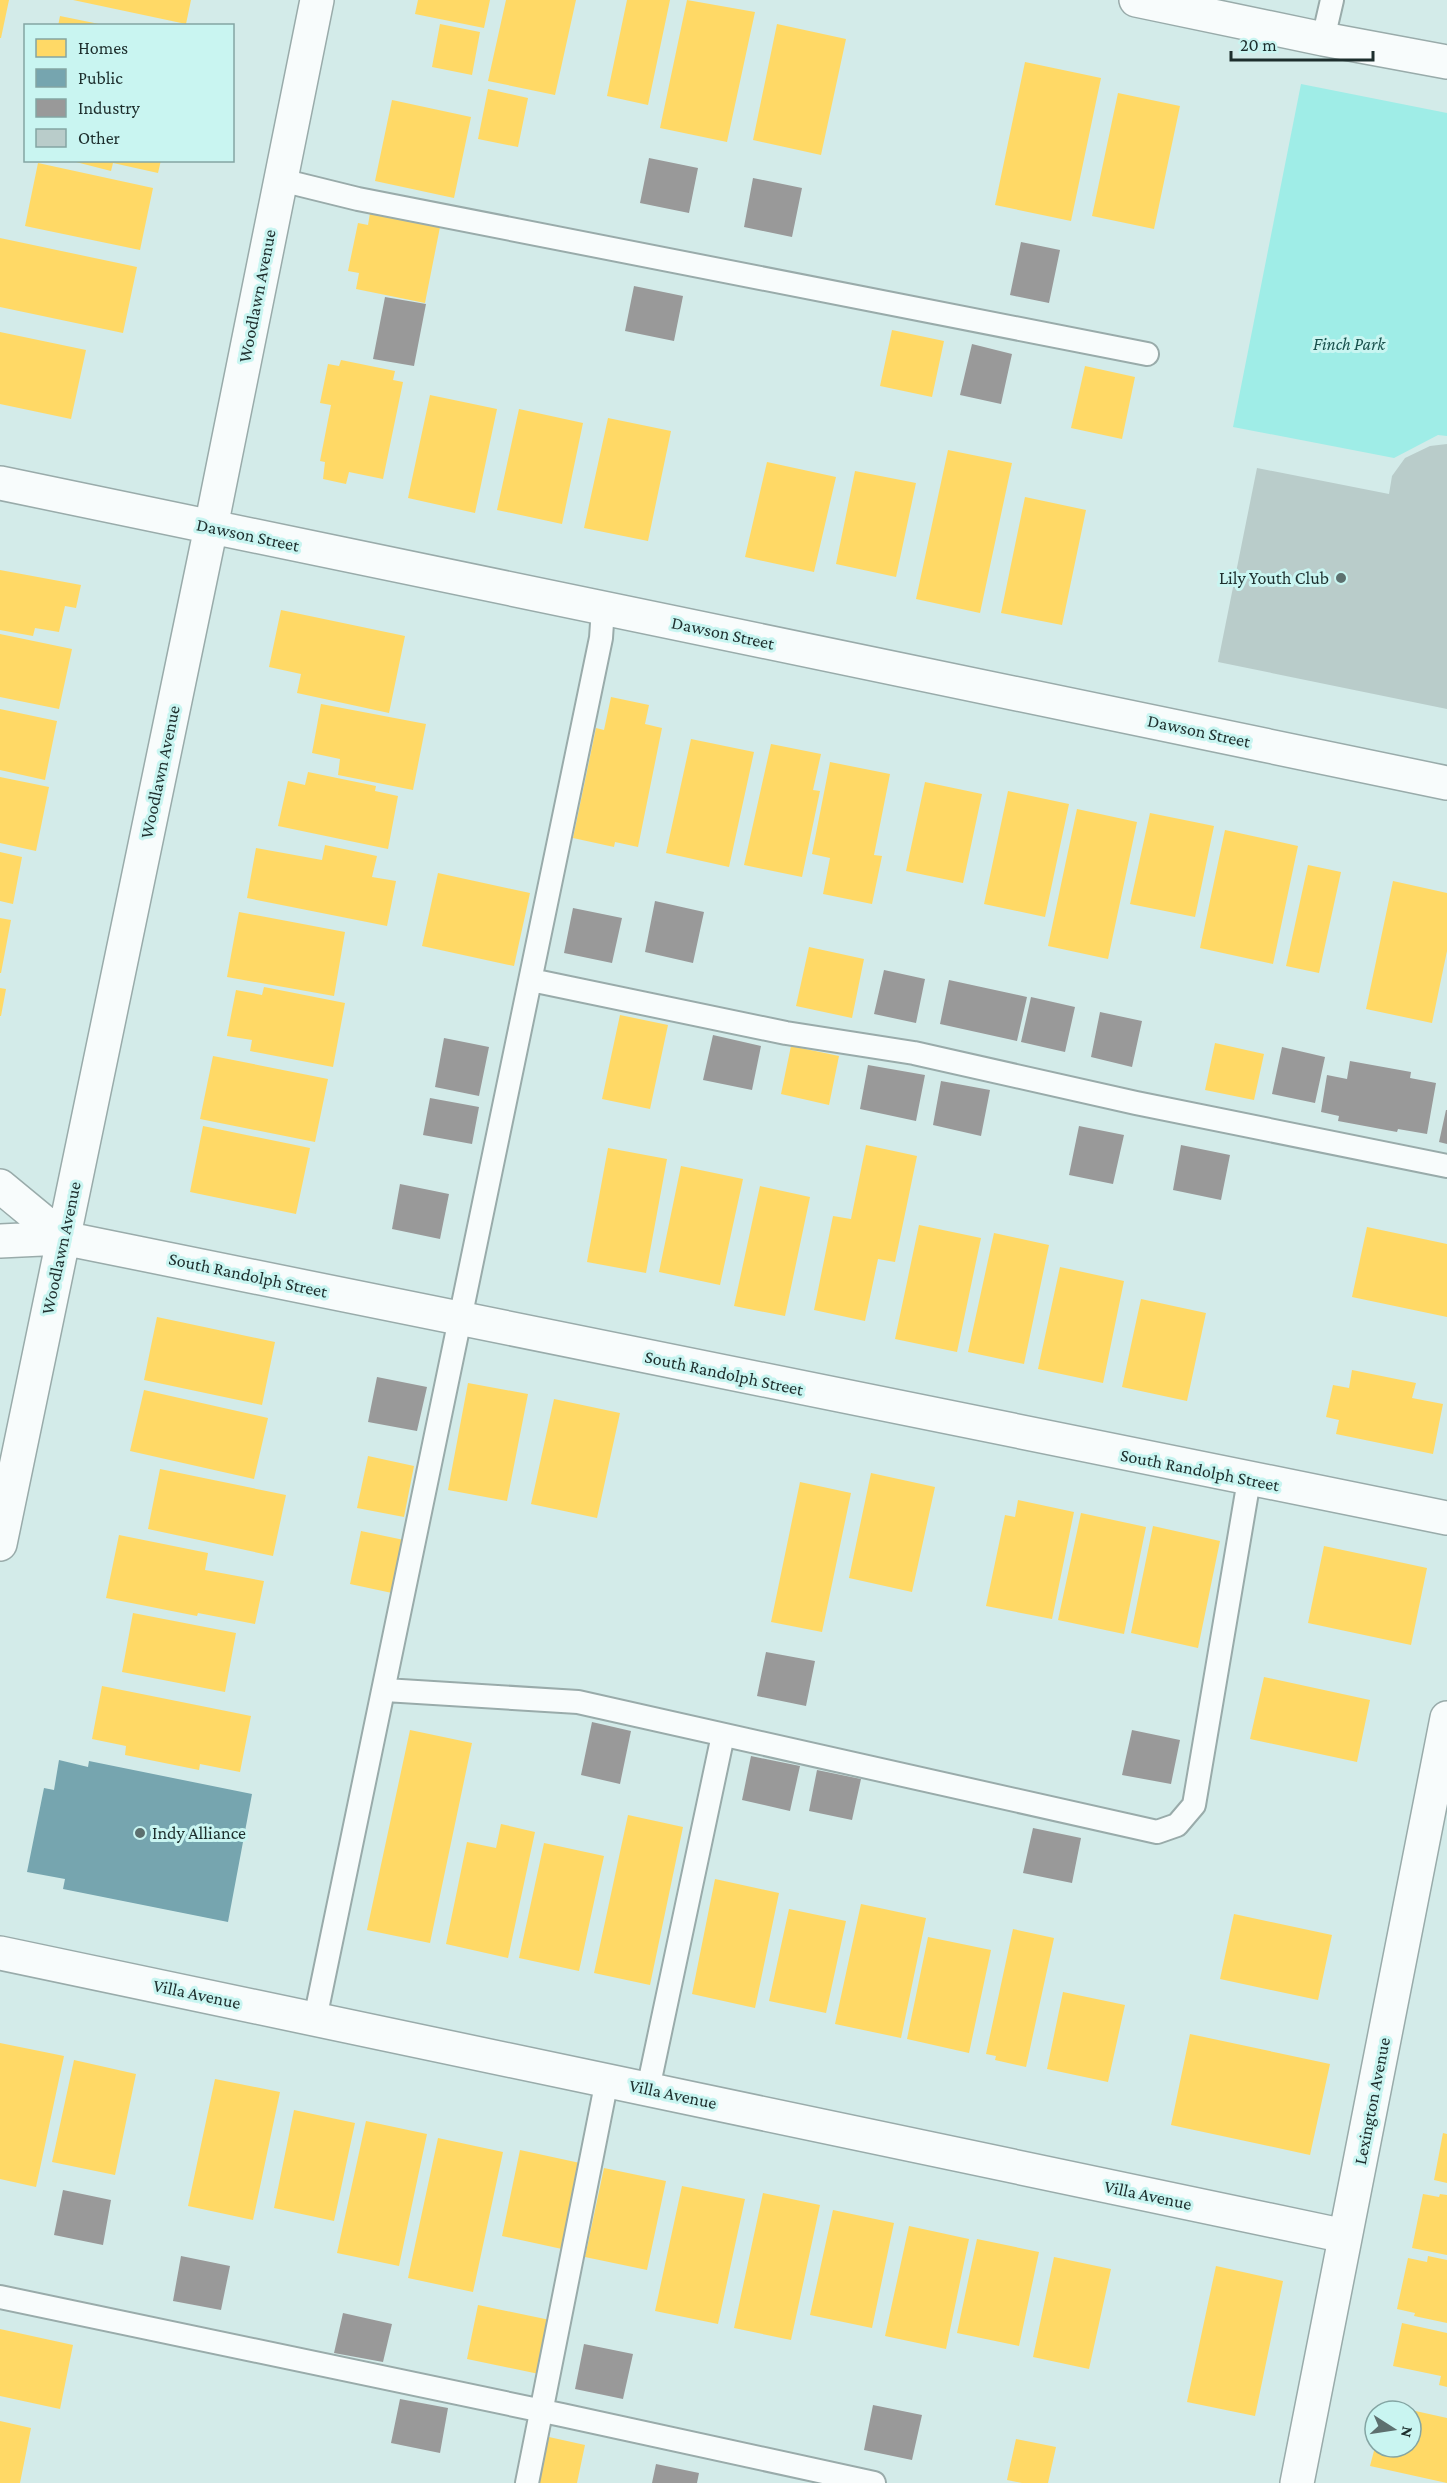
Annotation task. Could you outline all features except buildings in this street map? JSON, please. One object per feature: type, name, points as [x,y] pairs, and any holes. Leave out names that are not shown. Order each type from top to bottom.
[{"type":"street","name":"Woodlawn Avenue","points":[[0,1544],[211,527],[317,0]]},
{"type":"street","points":[[1136,0],[1447,62]]},
{"type":"street","name":"Dawson Street","points":[[0,483],[1447,783]]},
{"type":"street","points":[[0,1186],[63,1238]]},
{"type":"street","name":"South Randolph Street","points":[[0,1240],[63,1238],[1249,1480],[1447,1518]]},
{"type":"street","name":"Lexington Avenue","points":[[1297,2483],[1447,1718]]},
{"type":"street","name":"Villa Avenue","points":[[0,1953],[1345,2236]]},
{"type":"lane","points":[[1323,39],[1332,0]]},
{"type":"lane","points":[[281,180],[358,199],[1147,354]]},
{"type":"lane","points":[[315,2019],[601,638],[603,608]]},
{"type":"lane","points":[[531,980],[786,1033],[914,1053],[1136,1103],[1447,1166]]},
{"type":"lane","points":[[384,1690],[578,1702],[1157,1832],[1177,1825],[1194,1805],[1249,1480]]},
{"type":"lane","points":[[648,2089],[723,1735]]},
{"type":"lane","points":[[527,2483],[607,2080]]},
{"type":"lane","points":[[0,2297],[874,2483]]},
{"type":"green space","name":"Finch Park","points":[[1301,84],[1447,113],[1447,436],[1438,435],[1394,458],[1233,427]]},
{"type":"place","name":"Lily Youth Club","points":[[1341,578]]},
{"type":"place","name":"Indy Alliance","points":[[140,1833]]}]
